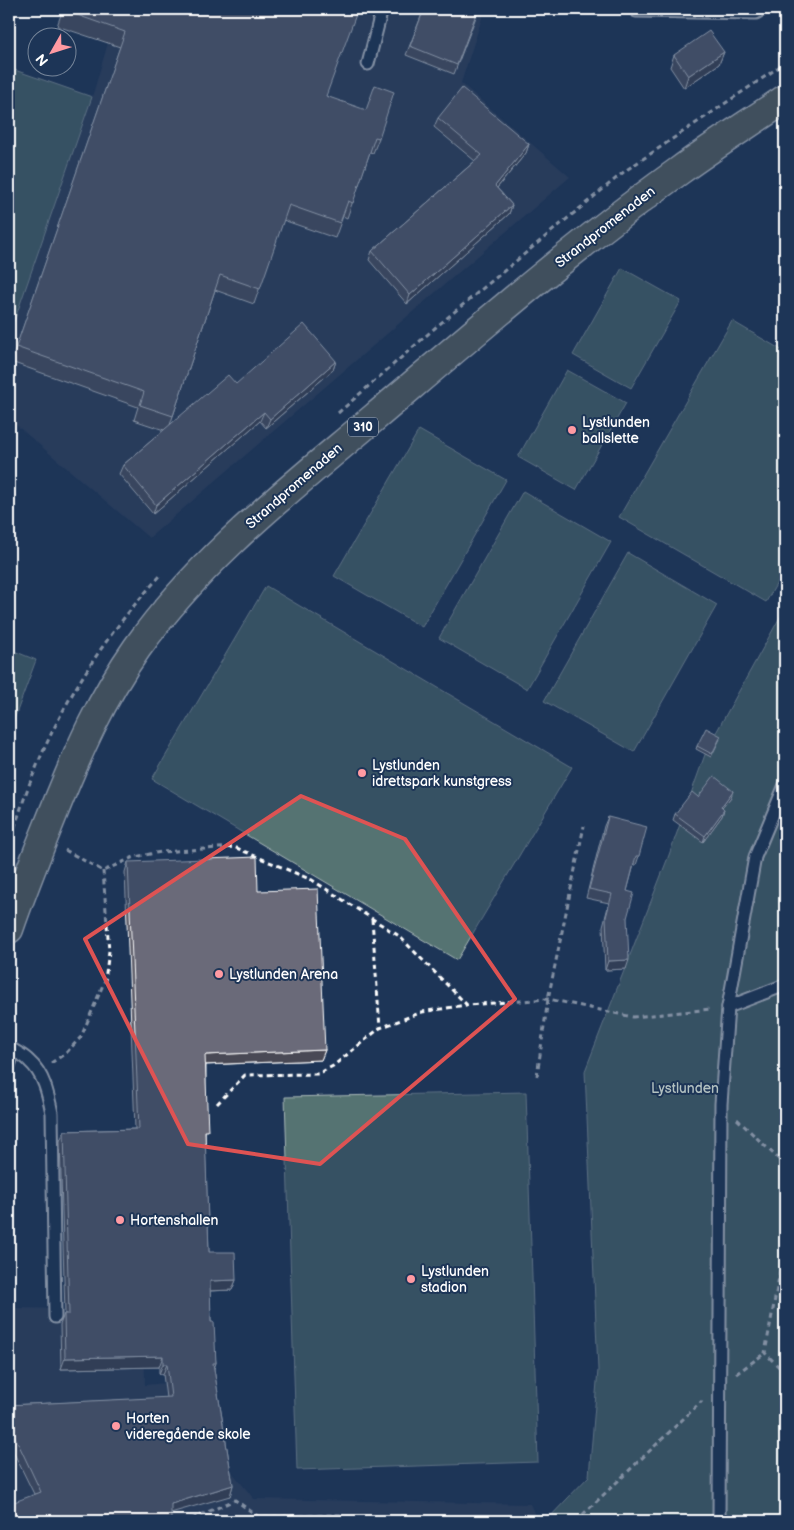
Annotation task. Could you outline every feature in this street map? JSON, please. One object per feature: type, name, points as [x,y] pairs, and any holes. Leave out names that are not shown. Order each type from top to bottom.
[{"type":"main road","name":"Strandpromenaden","points":[[9,929],[41,842],[86,734],[116,679],[158,620],[183,589],[211,560],[304,477],[560,262],[680,170],[785,99]]},
{"type":"lane","points":[[368,64],[382,9]]},
{"type":"lane","points":[[634,9],[636,11],[756,12],[763,9]]},
{"type":"lane","points":[[719,1521],[720,1104],[728,1007],[755,857],[785,785]]},
{"type":"lane","points":[[728,1007],[785,985]]},
{"type":"lane","points":[[9,1066],[12,1049],[29,1060],[39,1072],[48,1092],[52,1112],[54,1317]]},
{"type":"path","points":[[537,1076],[548,999],[584,826]]},
{"type":"path","points":[[41,842],[63,849],[103,871]]},
{"type":"path","points":[[103,871],[134,857],[161,852],[234,847],[312,880],[399,936],[467,1005]]},
{"type":"path","points":[[39,1072],[66,1052],[81,1037],[105,980],[109,950],[103,871]]},
{"type":"path","points":[[372,920],[380,1028]]},
{"type":"path","points":[[216,1104],[245,1075],[318,1074],[333,1066],[380,1028],[422,1012],[467,1005],[548,999],[633,1017],[728,1007]]},
{"type":"path","points":[[720,1104],[785,1165]]},
{"type":"path","points":[[576,1521],[719,1385],[766,1353],[785,1244]]},
{"type":"path","points":[[766,1353],[785,1373]]},
{"type":"path","points":[[178,1521],[194,1520],[235,1500],[259,1517],[340,1515],[347,1521]]},
{"type":"highlighted area","points":[[301,796],[405,839],[515,999],[320,1164],[188,1144],[85,939]]},
{"type":"shaded area","points":[[118,9],[485,9],[461,83],[570,177],[149,538],[9,419],[9,336],[92,97]]},
{"type":"shaded area","name":"Horten videregående skole","points":[[9,1308],[144,1310],[145,1385],[216,1378],[228,1467],[254,1499],[530,1504],[538,1521],[9,1521]]},
{"type":"green space","points":[[9,68],[28,75],[28,78],[38,78],[92,97],[9,336]]},
{"type":"green space","points":[[622,268],[681,301],[631,388],[573,355]]},
{"type":"green space","points":[[732,321],[785,352],[785,569],[766,602],[619,517]]},
{"type":"green space","name":"Lystlunden ballslette","points":[[567,370],[626,403],[576,490],[518,457]]},
{"type":"green space","points":[[419,430],[506,480],[422,627],[334,576]]},
{"type":"green space","points":[[523,491],[611,542],[527,689],[439,638]]},
{"type":"green space","points":[[628,553],[717,605],[634,752],[544,701]]},
{"type":"green space","name":"Lystlunden idrettspark kunstgress","points":[[266,586],[572,767],[457,960],[152,779]]},
{"type":"green space","name":"Lystlunden","points":[[785,608],[785,1521],[546,1521],[589,1476],[598,1370],[585,1071],[669,855],[707,749]]},
{"type":"green space","points":[[9,649],[36,660],[9,733]]},
{"type":"green space","name":"Lystlunden stadion","points":[[526,1092],[538,1462],[297,1470],[285,1097]]},
{"type":"building","points":[[63,9],[358,9],[326,96],[366,110],[375,85],[394,92],[379,138],[375,137],[353,203],[348,201],[340,223],[289,205],[260,289],[220,275],[173,416],[140,405],[144,392],[16,347],[125,32]]},
{"type":"building","points":[[424,9],[478,9],[457,65],[410,46]]},
{"type":"building","points":[[709,31],[724,52],[688,76],[674,55]]},
{"type":"building","points":[[462,88],[529,144],[495,186],[512,205],[410,295],[372,251],[482,155],[438,118]]},
{"type":"building","points":[[304,324],[336,361],[270,419],[264,412],[156,505],[123,465],[228,375],[236,384]]},
{"type":"building","points":[[706,728],[721,736],[712,754],[697,746]]},
{"type":"building","points":[[714,776],[733,791],[721,807],[724,810],[705,836],[675,814],[692,792],[698,797]]},
{"type":"building","points":[[608,817],[647,827],[639,856],[636,856],[627,891],[634,893],[627,918],[629,960],[608,961],[606,917],[612,894],[589,889]]},
{"type":"building","points":[[257,857],[258,891],[318,889],[325,1050],[205,1055],[208,1131],[205,1131],[209,1252],[235,1252],[236,1280],[210,1281],[211,1322],[214,1322],[216,1363],[213,1363],[233,1485],[171,1504],[171,1521],[9,1521],[9,1504],[41,1492],[9,1424],[9,1405],[171,1397],[167,1364],[163,1364],[163,1356],[65,1358],[64,1314],[69,1314],[64,1131],[139,1129],[128,862]]},
{"type":"place","name":"Lystlunden ballslette","points":[[572,430]]},
{"type":"place","name":"Lystlunden idrettspark kunstgress","points":[[362,773]]},
{"type":"place","name":"Lystlunden Arena","points":[[219,974]]},
{"type":"place","name":"Hortenshallen","points":[[120,1220]]},
{"type":"place","name":"Lystlunden stadion","points":[[411,1279]]},
{"type":"place","name":"Horten videregående skole","points":[[116,1426]]}]
